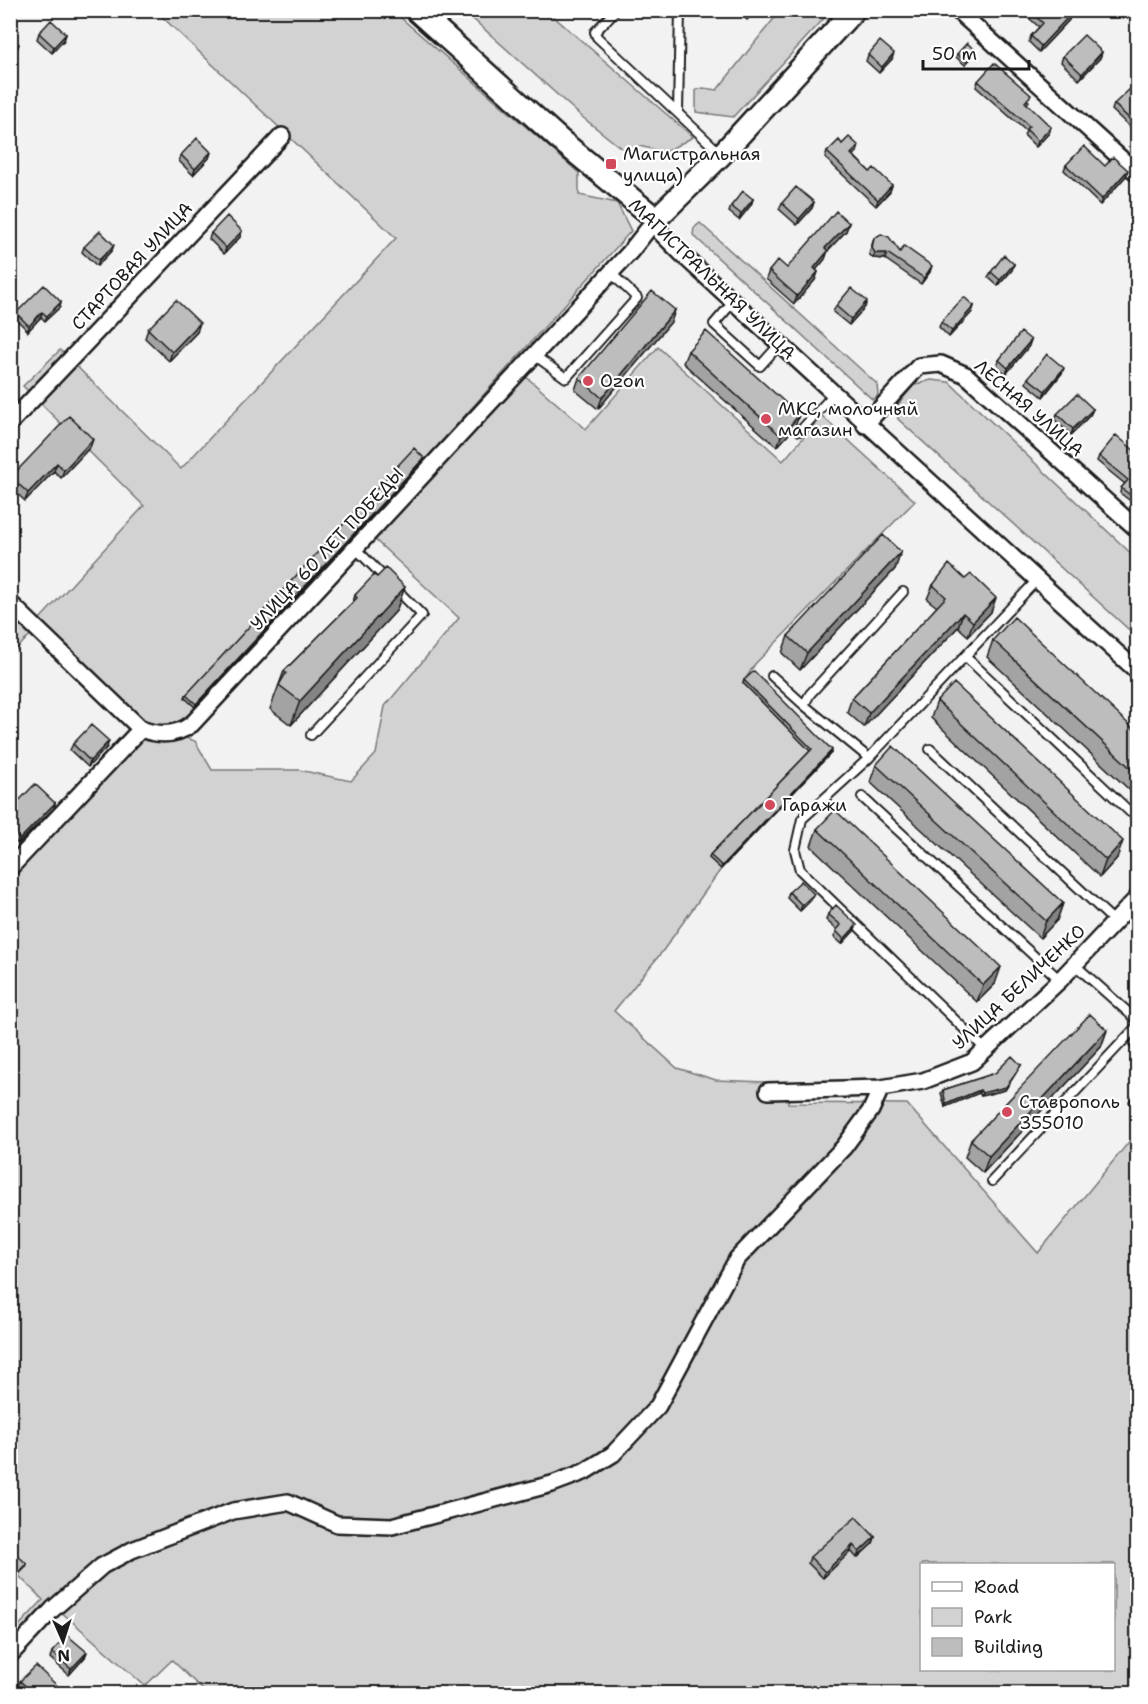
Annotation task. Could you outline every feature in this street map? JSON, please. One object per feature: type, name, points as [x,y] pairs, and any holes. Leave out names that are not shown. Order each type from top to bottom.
[{"type":"street","name":"МАГИСТРАЛЬНАЯ УЛИЦА","points":[[416,10],[559,139],[656,219],[661,234],[733,303],[1137,672]]},
{"type":"street","points":[[656,219],[722,154],[854,10]]},
{"type":"street","points":[[957,10],[1137,174]]},
{"type":"street","name":"СТАРТОВАЯ УЛИЦА","points":[[10,423],[282,136]]},
{"type":"street","name":"УЛИЦА 60 ЛЕТ ПОБЕДЫ","points":[[141,729],[154,734],[172,734],[192,724],[611,273],[656,219]]},
{"type":"street","name":"ЛЕСНАЯ УЛИЦА","points":[[865,425],[919,366],[941,364],[966,375],[1137,530]]},
{"type":"street","points":[[10,603],[141,729],[10,868]]},
{"type":"street","name":"УЛИЦА БЕЛИЧЕНКО","points":[[768,1091],[881,1088],[922,1081],[955,1071],[972,1062],[1060,980],[1137,897]]},
{"type":"street","points":[[10,1655],[53,1609],[102,1566],[132,1550],[233,1511],[288,1502],[337,1524],[392,1526],[552,1484],[584,1472],[613,1454],[658,1406],[737,1259],[844,1148],[881,1088]]},
{"type":"lane","points":[[616,10],[595,32],[597,37],[722,154]]},
{"type":"lane","points":[[678,112],[680,10]]},
{"type":"lane","points":[[534,355],[566,378],[637,298],[611,273]]},
{"type":"lane","points":[[733,303],[714,324],[729,338],[760,366],[779,345]]},
{"type":"lane","points":[[800,430],[833,395]]},
{"type":"lane","points":[[311,735],[422,615],[354,547]]},
{"type":"lane","points":[[986,1049],[800,870],[795,850],[802,819],[869,758],[1036,581]]},
{"type":"lane","points":[[804,705],[810,694],[903,592]]},
{"type":"lane","points":[[966,656],[1131,812]]},
{"type":"lane","points":[[772,676],[869,758]]},
{"type":"lane","points":[[930,749],[1114,922]]},
{"type":"lane","points":[[862,797],[1060,980]]},
{"type":"lane","points":[[992,1181],[1137,1023],[1075,965]]},
{"type":"green space","points":[[156,11],[393,11],[579,173],[579,195],[617,203],[631,231],[424,461],[413,451],[185,697],[196,708],[181,720],[186,738],[195,741],[212,770],[299,770],[351,781],[376,754],[385,706],[459,618],[372,537],[524,375],[586,429],[658,347],[783,461],[822,416],[915,501],[755,664],[743,683],[811,751],[709,858],[721,869],[662,952],[614,1011],[677,1068],[716,1080],[789,1083],[788,1103],[907,1104],[1038,1253],[1137,1132],[1137,1693],[206,1693],[172,1660],[145,1686],[59,1610],[11,1662],[11,1634],[43,1600],[10,1567],[11,855],[128,729],[30,635],[11,655],[10,594],[39,620],[144,506],[23,386],[60,350],[181,469],[396,238]]},
{"type":"green space","points":[[464,11],[547,11],[693,137],[665,152],[639,146],[630,155],[581,116]]},
{"type":"green space","points":[[780,11],[831,11],[733,117],[696,112],[696,90],[703,88],[717,90]]},
{"type":"green space","points":[[700,223],[877,384],[878,395],[873,400],[693,235],[694,228]]},
{"type":"green space","points":[[931,380],[949,382],[1137,559],[1137,637],[898,419],[895,408],[914,385]]},
{"type":"building","points":[[1028,10],[1067,10],[1071,14],[1041,46],[1031,36],[1043,23]]},
{"type":"building","points":[[51,20],[66,34],[54,47],[39,33]]},
{"type":"building","points":[[1084,35],[1102,52],[1082,74],[1063,56]]},
{"type":"building","points":[[10,36],[19,44],[10,55]]},
{"type":"building","points":[[880,41],[894,53],[882,67],[868,55]]},
{"type":"building","points":[[967,43],[976,51],[966,62],[957,54]]},
{"type":"building","points":[[994,63],[1031,95],[1025,102],[1051,127],[1038,141],[1026,129],[1029,126],[978,81]]},
{"type":"building","points":[[1131,88],[1137,94],[1135,124],[1114,104]]},
{"type":"building","points":[[849,137],[859,146],[851,154],[870,172],[874,168],[892,185],[878,200],[827,152],[839,140],[842,144]]},
{"type":"building","points":[[197,138],[211,152],[195,169],[181,155]]},
{"type":"building","points":[[1084,146],[1105,166],[1113,157],[1128,170],[1102,199],[1066,165]]},
{"type":"building","points":[[796,187],[814,202],[799,219],[782,203]]},
{"type":"building","points":[[743,191],[753,199],[741,214],[731,206]]},
{"type":"building","points":[[836,211],[849,223],[825,248],[828,251],[814,268],[818,272],[797,296],[769,271],[778,260],[787,268]]},
{"type":"building","points":[[227,216],[242,231],[226,248],[211,233]]},
{"type":"building","points":[[100,231],[114,245],[99,260],[84,247]]},
{"type":"building","points":[[881,234],[889,237],[900,252],[904,246],[932,266],[924,278],[887,253],[875,253],[872,248],[874,238]]},
{"type":"building","points":[[1004,255],[1014,264],[1000,280],[991,272]]},
{"type":"building","points":[[44,285],[61,302],[47,316],[42,312],[29,326],[16,313]]},
{"type":"building","points":[[851,288],[867,301],[851,319],[836,306]]},
{"type":"building","points":[[652,291],[675,310],[602,398],[579,378]]},
{"type":"building","points":[[964,297],[974,306],[952,331],[941,322]]},
{"type":"building","points":[[176,300],[200,323],[172,352],[148,329]]},
{"type":"building","points":[[706,331],[799,415],[781,436],[688,351]]},
{"type":"building","points":[[1021,332],[1031,340],[1008,368],[999,360]]},
{"type":"building","points":[[1047,354],[1064,368],[1045,391],[1028,378]]},
{"type":"building","points":[[1077,394],[1093,409],[1073,429],[1057,414]]},
{"type":"building","points":[[69,416],[93,439],[64,470],[57,463],[28,493],[11,477]]},
{"type":"building","points":[[1116,435],[1136,452],[1133,456],[1137,460],[1137,500],[1121,488],[1128,480],[1099,456]]},
{"type":"building","points":[[414,448],[424,458],[196,704],[186,695]]},
{"type":"building","points":[[883,535],[901,552],[807,653],[788,636]]},
{"type":"building","points":[[949,564],[965,579],[971,574],[996,598],[973,622],[963,613],[869,713],[852,698],[946,597],[933,585]]},
{"type":"building","points":[[386,568],[405,587],[300,701],[279,685],[286,673],[284,671],[357,598],[355,595],[374,575],[377,577]]},
{"type":"building","points":[[1014,617],[1137,732],[1137,774],[993,640]]},
{"type":"building","name":"Гаражи","points":[[754,671],[832,750],[722,866],[710,855],[812,749],[744,680]]},
{"type":"building","points":[[954,683],[1123,841],[1106,860],[937,701]]},
{"type":"building","points":[[91,725],[109,741],[90,761],[73,744]]},
{"type":"building","points":[[893,746],[1063,903],[1046,921],[876,765]]},
{"type":"building","points":[[35,784],[55,803],[20,839],[10,830],[10,810]]},
{"type":"building","points":[[835,810],[1001,967],[983,985],[817,829]]},
{"type":"building","points":[[801,881],[814,894],[802,905],[789,892]]},
{"type":"building","points":[[836,905],[857,925],[844,939],[836,931],[841,925],[828,914]]},
{"type":"building","points":[[1090,1014],[1107,1030],[989,1156],[971,1140]]},
{"type":"building","points":[[1137,1034],[1137,1046],[1131,1040]]},
{"type":"building","points":[[1012,1056],[1021,1065],[1006,1087],[982,1093],[980,1090],[946,1104],[943,1090],[995,1073]]},
{"type":"building","points":[[1137,1092],[1137,1107],[1130,1100]]},
{"type":"building","points":[[856,1517],[875,1537],[859,1552],[853,1545],[825,1572],[810,1557]]},
{"type":"building","points":[[17,1555],[27,1564],[19,1572],[10,1564]]},
{"type":"building","points":[[67,1635],[87,1652],[71,1669],[52,1652]]},
{"type":"building","points":[[36,1666],[63,1691],[61,1694],[34,1694],[20,1681]]},
{"type":"place","name":"Магистральная улица)","points":[[611,164]]},
{"type":"place","name":"Ozon","points":[[588,381]]},
{"type":"place","name":"МКС, молочный магазин","points":[[766,419]]},
{"type":"place","name":"Гаражи","points":[[770,805]]},
{"type":"place","name":"Ставрополь 355010","points":[[1007,1112]]}]
